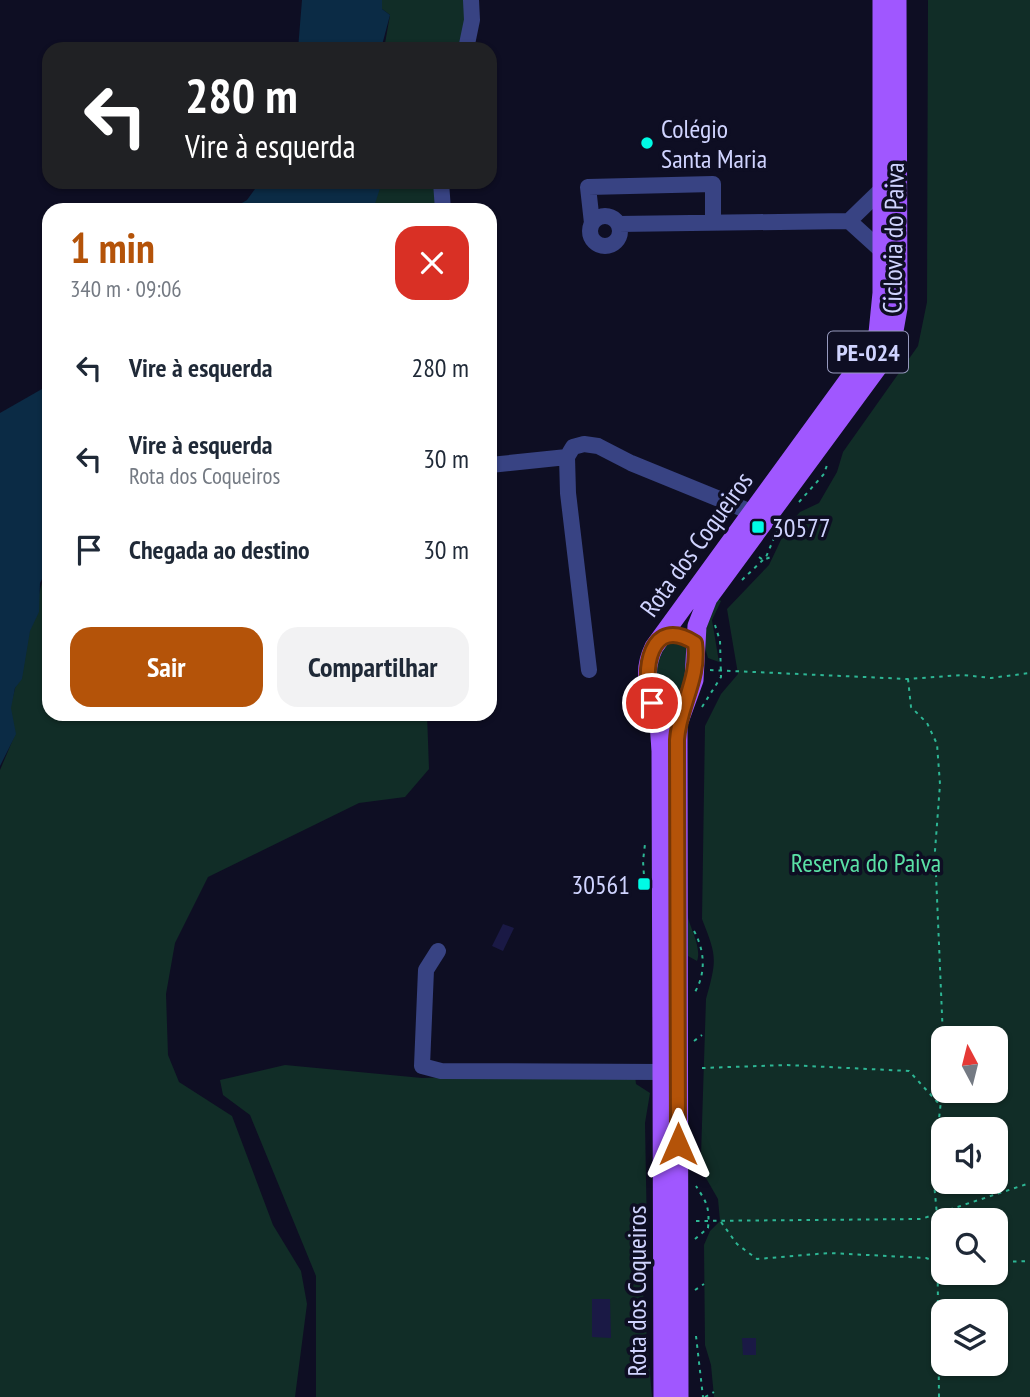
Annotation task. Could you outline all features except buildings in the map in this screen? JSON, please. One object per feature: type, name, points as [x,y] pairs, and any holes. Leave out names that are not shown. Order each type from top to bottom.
[{"type":"main road","name":"Rota dos Coqueiros","points":[[663,1397],[661,751],[646,674],[648,660],[660,639],[867,353],[878,333],[882,314],[883,251],[882,0]]},
{"type":"main road","name":"Rota dos Coqueiros","points":[[679,1397],[677,740],[681,709],[694,704],[697,626],[708,598],[883,360],[892,342],[898,308],[897,0]]},
{"type":"main road","points":[[660,639],[681,636],[695,643]]},
{"type":"main road","points":[[652,703],[669,707],[694,704]]},
{"type":"street","points":[[467,42],[472,20],[471,0]]},
{"type":"street","points":[[618,224],[620,233],[615,242],[602,245],[591,237],[588,187],[713,184],[713,222]]},
{"type":"street","points":[[849,221],[882,189]]},
{"type":"street","points":[[592,223],[598,217],[607,216],[618,224],[849,221],[883,251]]},
{"type":"street","points":[[589,670],[568,493],[567,457],[573,447],[584,444],[598,446],[631,463],[751,512]]},
{"type":"street","points":[[497,464],[567,457]]},
{"type":"street","points":[[438,950],[426,970],[422,1066],[441,1071],[662,1072]]},
{"type":"path","points":[[793,507],[806,498],[824,474],[832,452]]},
{"type":"path","points":[[728,502],[737,492],[752,485]]},
{"type":"path","points":[[740,582],[766,557],[777,532]]},
{"type":"path","points":[[694,704],[722,670],[716,615]]},
{"type":"path","points":[[695,669],[908,679],[963,675],[991,678],[1030,673]]},
{"type":"path","points":[[908,679],[911,707],[927,723],[937,744],[940,784],[935,851],[942,1026]]},
{"type":"path","points":[[647,841],[643,861],[648,898]]},
{"type":"path","points":[[692,927],[702,955],[703,978],[694,994]]},
{"type":"path","points":[[694,1029],[694,1041]]},
{"type":"path","points":[[702,1069],[787,1065],[909,1071],[941,1106]]},
{"type":"path","points":[[936,1208],[933,1171],[941,1103]]},
{"type":"path","points":[[695,1181],[696,1189],[706,1196],[709,1221],[708,1228],[695,1238],[695,1249]]},
{"type":"path","points":[[957,1208],[1030,1183]]},
{"type":"path","points":[[677,1221],[920,1220],[931,1217]]},
{"type":"path","points":[[720,1221],[737,1244],[757,1259],[829,1254],[931,1260]]},
{"type":"path","points":[[649,1287],[641,1272],[642,1251],[650,1245]]},
{"type":"path","points":[[1008,1262],[1030,1261]]},
{"type":"path","points":[[694,1280],[694,1300]]},
{"type":"path","points":[[938,1285],[939,1397]]},
{"type":"path","points":[[695,1330],[704,1397],[715,1392]]},
{"type":"green space","points":[[382,0],[464,0],[466,21],[461,42],[385,42],[390,15],[382,9]]},
{"type":"green space","name":"Reserva do Paiva","points":[[928,0],[1030,0],[1030,1397],[714,1397],[711,1365],[705,1345],[704,1245],[710,1231],[720,1221],[718,1199],[706,1178],[701,1155],[706,999],[714,966],[713,950],[702,919],[705,726],[721,694],[738,674],[727,609],[769,565],[788,525],[800,512],[819,503],[837,472],[843,452],[918,346],[927,302]]},
{"type":"green space","points":[[376,189],[435,189],[436,203],[372,203]]},
{"type":"green space","points":[[42,582],[42,721],[427,721],[429,769],[405,797],[359,803],[208,877],[175,943],[166,994],[168,1055],[179,1082],[232,1116],[273,1225],[301,1271],[307,1304],[295,1397],[0,1397],[0,770],[14,737],[10,708]]},
{"type":"green space","points":[[718,599],[721,601],[712,620],[719,662],[708,658],[705,642],[707,627]]},
{"type":"green space","points":[[669,642],[683,642],[690,646],[684,698],[674,703],[663,703],[652,671],[656,657]]},
{"type":"green space","points":[[687,914],[697,944],[697,961],[688,956]]},
{"type":"green space","points":[[285,1065],[422,1078],[628,1072],[635,1075],[636,1084],[650,1093],[645,1123],[647,1235],[635,1245],[643,1293],[652,1397],[316,1397],[316,1276],[250,1115],[223,1095],[220,1080]]},
{"type":"water","points":[[302,0],[382,0],[382,9],[390,15],[383,42],[299,42]]},
{"type":"water","points":[[255,189],[380,189],[375,203],[242,203]]},
{"type":"water","points":[[42,389],[42,579],[39,612],[30,631],[22,679],[15,688],[11,708],[16,734],[0,766],[0,413]]},
{"type":"place","name":"Colégio Santa Maria","points":[[647,143]]},
{"type":"place","name":"30577","points":[[758,527]]},
{"type":"place","name":"30561","points":[[644,884]]},
{"type":"route","points":[[652,703],[646,674],[654,646],[660,639],[671,636],[689,639],[695,643],[697,654],[694,680],[688,700],[681,709],[677,740],[678,1144]]}]
